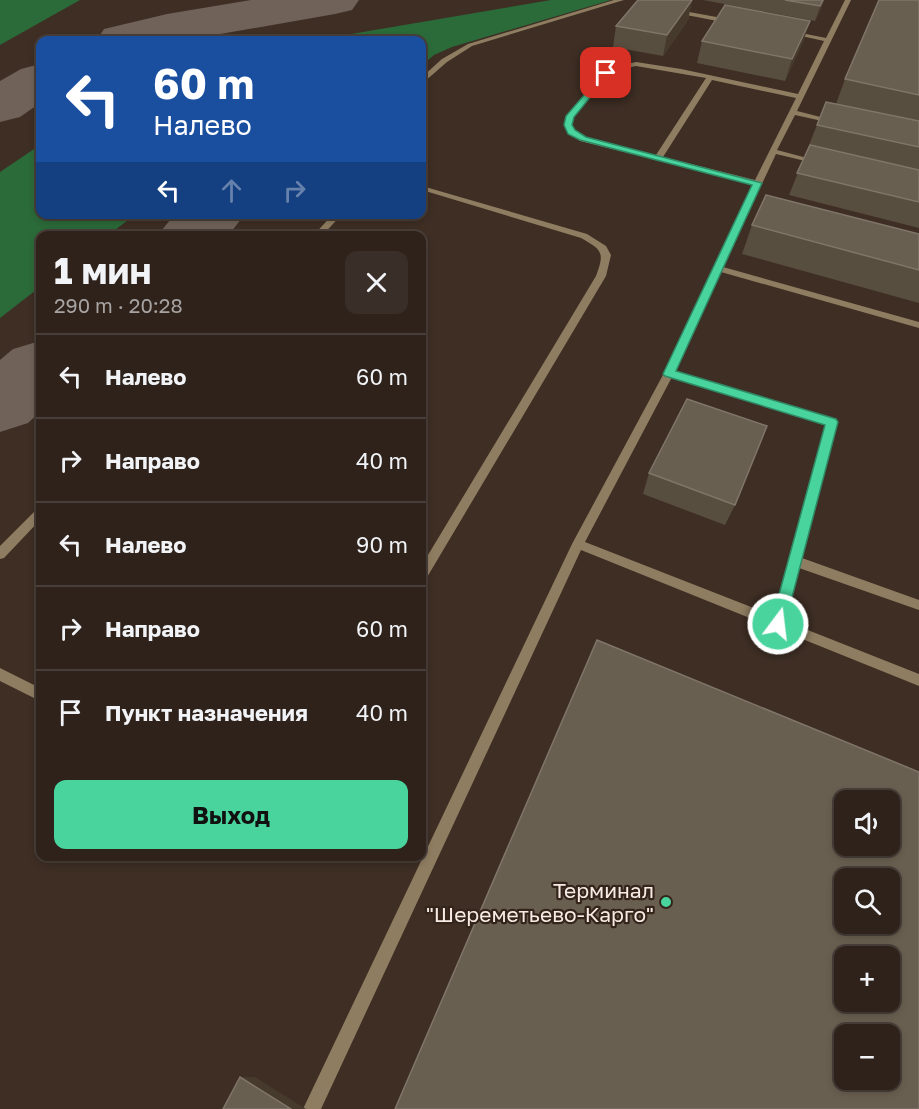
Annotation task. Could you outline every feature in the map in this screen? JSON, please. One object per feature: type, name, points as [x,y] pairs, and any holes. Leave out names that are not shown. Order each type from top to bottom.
[{"type":"lane","points":[[426,76],[450,55],[470,45],[621,0]]},
{"type":"lane","points":[[312,1109],[578,544],[669,374],[717,267],[848,0]]},
{"type":"lane","points":[[678,12],[736,22]]},
{"type":"lane","points":[[782,31],[828,40]]},
{"type":"lane","points":[[758,183],[583,139],[572,132],[568,125],[570,116],[606,73],[620,67],[647,65],[799,96]]},
{"type":"lane","points":[[658,159],[710,77]]},
{"type":"lane","points":[[792,112],[850,124]]},
{"type":"lane","points":[[773,151],[829,164]]},
{"type":"lane","points":[[426,189],[585,236],[600,244],[607,251],[608,257],[601,276],[426,568]]},
{"type":"lane","points":[[748,203],[759,206]]},
{"type":"lane","points":[[322,231],[333,219]]},
{"type":"lane","points":[[717,267],[919,325]]},
{"type":"lane","points":[[669,374],[832,422],[778,624]]},
{"type":"lane","points":[[0,554],[36,517]]},
{"type":"lane","points":[[578,544],[919,680]]},
{"type":"lane","points":[[795,561],[919,605]]},
{"type":"lane","points":[[0,674],[36,694]]},
{"type":"green space","points":[[0,0],[80,0],[0,45]]},
{"type":"green space","points":[[551,0],[611,0],[452,47],[434,55],[426,62],[426,36],[340,36]]},
{"type":"green space","points":[[36,148],[36,219],[130,219],[113,231],[36,231],[36,290],[0,318],[0,172]]},
{"type":"building","points":[[638,0],[692,0],[667,35],[616,26]]},
{"type":"building","points":[[785,0],[823,0],[820,6]]},
{"type":"building","points":[[879,0],[919,0],[919,95],[845,79]]},
{"type":"building","points":[[725,5],[810,21],[792,59],[702,41]]},
{"type":"building","points":[[826,102],[919,121],[919,147],[817,125]]},
{"type":"building","points":[[810,145],[919,170],[919,202],[797,173]]},
{"type":"building","points":[[766,195],[919,234],[919,270],[752,225]]},
{"type":"building","points":[[687,399],[767,426],[735,505],[649,473]]},
{"type":"building","name":"Терминал \"Шереметьево-Карго\"","points":[[597,640],[919,772],[919,1109],[395,1109]]},
{"type":"building","points":[[240,1077],[291,1109],[223,1109]]},
{"type":"taxiway","points":[[138,36],[335,0]]},
{"type":"taxiway","points":[[0,105],[36,82]]},
{"type":"taxiway","points":[[195,231],[208,219]]},
{"type":"taxiway","points":[[0,403],[36,372]]},
{"type":"place","name":"Терминал \"Шереметьево-Карго\"","points":[[666,902]]},
{"type":"route","points":[[606,73],[570,116],[568,125],[572,132],[583,139],[758,183],[669,374],[832,422],[778,624]]}]
